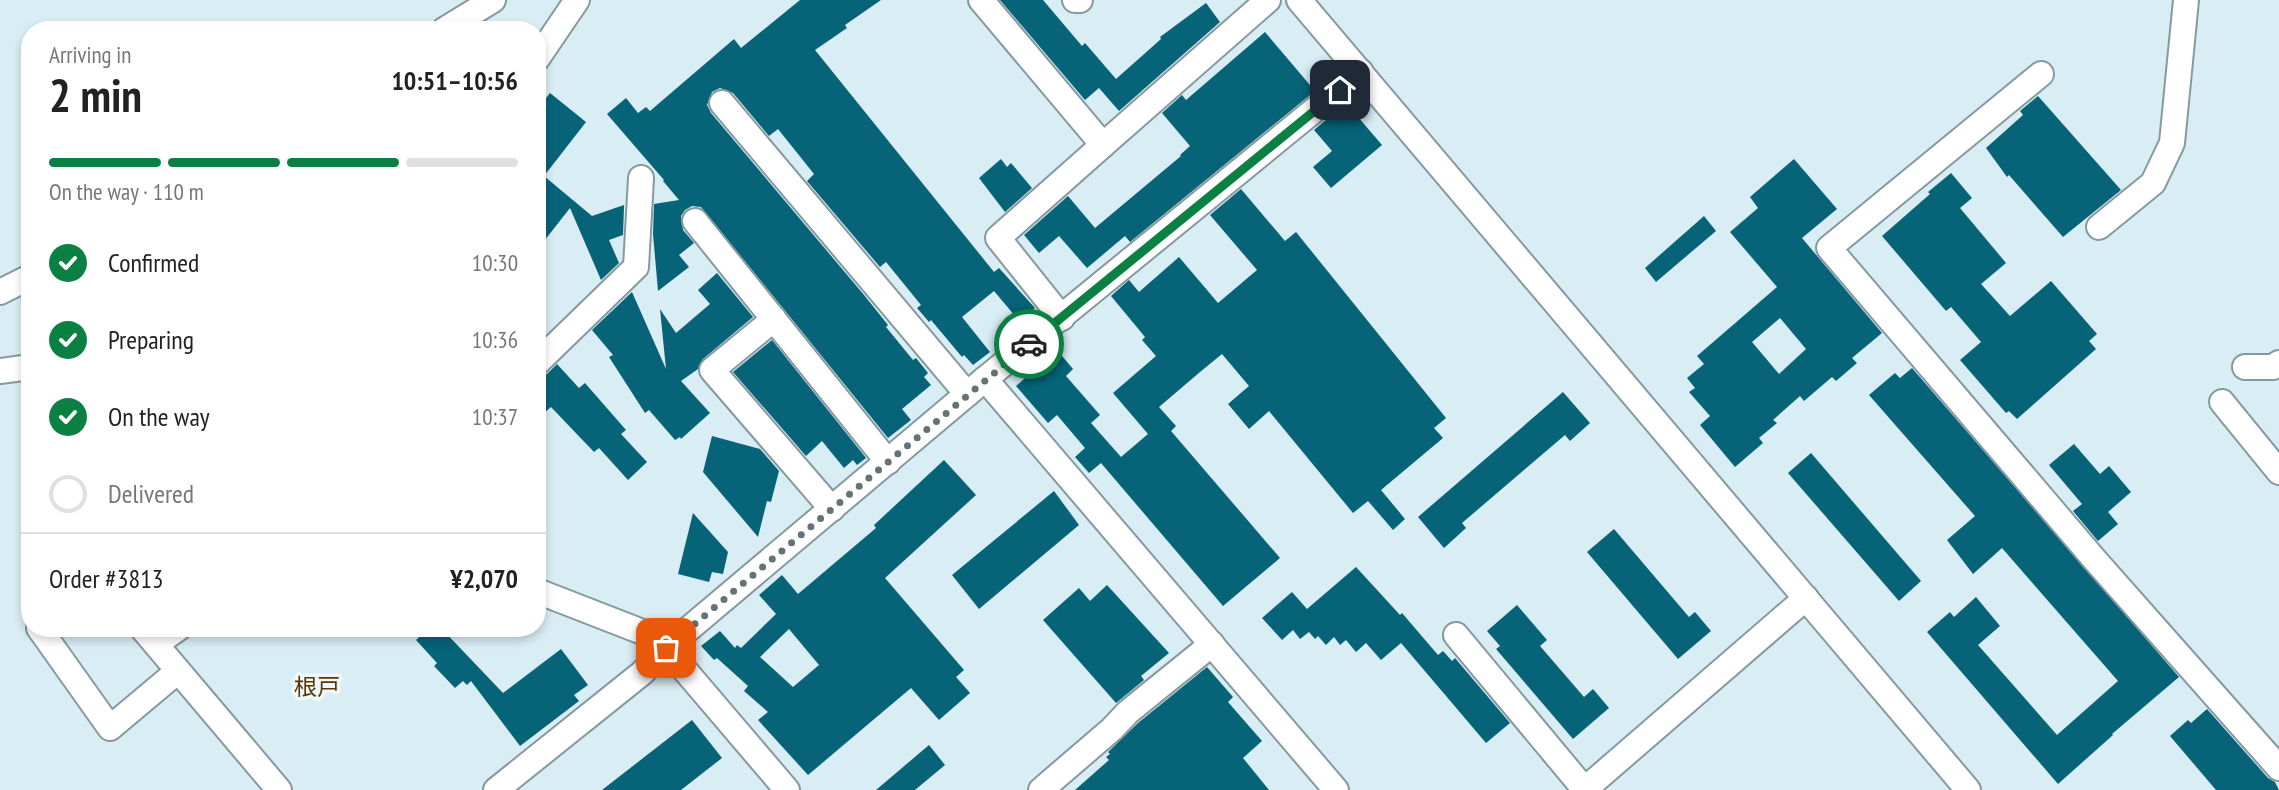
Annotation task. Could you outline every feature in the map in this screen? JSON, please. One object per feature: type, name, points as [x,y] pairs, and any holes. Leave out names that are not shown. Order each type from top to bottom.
[{"type":"street","points":[[459,21],[493,0]]},
{"type":"street","points":[[546,46],[577,0]]},
{"type":"street","points":[[981,0],[1103,145]]},
{"type":"street","points":[[1075,0],[1080,0]]},
{"type":"street","points":[[1062,318],[998,238],[1268,0]]},
{"type":"street","points":[[1299,0],[1968,790]]},
{"type":"street","points":[[2099,227],[2153,183],[2172,143],[2186,0]]},
{"type":"street","points":[[496,790],[642,673],[666,648],[976,387],[1361,72]]},
{"type":"street","points":[[2041,74],[1829,248],[2095,561],[2279,768]]},
{"type":"street","points":[[722,103],[976,387],[1212,644],[1336,790]]},
{"type":"street","points":[[546,353],[636,267],[641,178]]},
{"type":"street","points":[[695,220],[888,462]]},
{"type":"street","points":[[0,293],[21,282]]},
{"type":"street","points":[[0,293],[21,292]]},
{"type":"street","points":[[774,319],[712,370],[832,509]]},
{"type":"street","points":[[2245,367],[2273,367],[2279,363]]},
{"type":"street","points":[[0,371],[21,368]]},
{"type":"street","points":[[2222,402],[2279,472]]},
{"type":"street","points":[[546,594],[645,633],[666,648],[787,790]]},
{"type":"street","points":[[1456,635],[1585,790],[1806,598]]},
{"type":"street","points":[[44,637],[110,728],[178,671]]},
{"type":"street","points":[[150,637],[279,790]]},
{"type":"street","points":[[1041,790],[1112,730],[1128,712],[1212,644]]},
{"type":"building","points":[[800,0],[881,0],[815,50],[994,272],[999,268],[1035,308],[1020,322],[994,291],[962,317],[990,352],[973,365],[964,355],[962,357],[931,320],[929,322],[917,308],[921,305],[886,262],[880,267],[807,181],[814,174],[778,129],[769,136],[733,93],[720,88],[712,92],[707,105],[711,113],[864,295],[913,360],[916,358],[928,373],[924,377],[931,385],[902,409],[911,420],[888,438],[701,207],[692,206],[681,216],[683,230],[694,243],[679,255],[689,267],[658,291],[653,234],[654,204],[679,200],[607,114],[626,98],[638,113],[646,107],[650,111],[734,39],[741,48]]},
{"type":"building","points":[[1000,0],[1043,0],[1082,46],[1085,43],[1116,79],[1161,39],[1160,37],[1206,3],[1220,22],[1119,111],[1099,88],[1085,100]]},
{"type":"building","points":[[1265,32],[1315,91],[1130,242],[1125,236],[1087,268],[1059,236],[1039,253],[1024,235],[1068,196],[1095,228],[1181,156],[1190,146],[1162,113],[1182,95],[1186,100]]},
{"type":"building","points":[[550,93],[586,122],[546,173],[546,98]]},
{"type":"building","points":[[2038,96],[2121,190],[2063,237],[2009,175],[2007,177],[1986,148],[2023,115],[2020,111]]},
{"type":"building","points":[[1346,103],[1382,145],[1331,188],[1313,167],[1332,151],[1314,130]]},
{"type":"building","points":[[1001,159],[1007,167],[1011,163],[1032,188],[1005,212],[979,178]]},
{"type":"building","points":[[1794,159],[1837,209],[1802,238],[1882,333],[1852,358],[1857,363],[1836,381],[1832,377],[1804,401],[1800,396],[1773,420],[1777,423],[1759,438],[1763,443],[1735,467],[1700,425],[1710,416],[1689,392],[1695,388],[1687,378],[1704,364],[1697,356],[1777,287],[1730,232],[1758,208],[1750,197]],"holes":[[[1780,318],[1806,349],[1779,374],[1752,342]]]},
{"type":"building","points":[[1951,173],[1972,198],[1960,208],[2006,263],[1981,284],[2010,316],[2051,281],[2097,334],[2089,341],[2096,349],[2017,419],[2009,411],[2006,413],[1960,360],[1981,342],[1951,307],[1946,311],[1882,236]]},
{"type":"building","points":[[546,178],[592,216],[624,205],[623,235],[609,240],[619,263],[601,280],[570,208],[546,239]]},
{"type":"building","points":[[1241,189],[1285,241],[1296,232],[1446,418],[1434,428],[1443,438],[1381,490],[1405,519],[1393,530],[1368,501],[1353,513],[1269,411],[1249,429],[1228,404],[1249,386],[1222,354],[1200,372],[1159,407],[1176,426],[1171,431],[1280,558],[1223,606],[1101,463],[1089,473],[1075,457],[1085,448],[1057,415],[1048,423],[1016,386],[1039,366],[1033,359],[1052,344],[1073,369],[1066,376],[1100,415],[1091,423],[1121,457],[1148,434],[1113,393],[1156,356],[1142,340],[1145,337],[1111,296],[1129,280],[1139,292],[1179,257],[1218,303],[1257,270],[1210,215]]},
{"type":"building","points":[[1704,216],[1716,231],[1656,282],[1645,268]]},
{"type":"building","points":[[717,273],[753,317],[703,359],[698,369],[681,381],[710,413],[681,439],[680,437],[675,440],[649,410],[645,413],[609,357],[613,355],[592,330],[632,292],[666,369],[660,309],[676,333],[710,304],[698,290]]},
{"type":"building","points":[[772,340],[866,458],[857,465],[853,460],[844,468],[822,441],[806,456],[733,372]]},
{"type":"building","points":[[557,364],[579,388],[585,383],[626,430],[621,434],[647,462],[628,480],[599,448],[594,452],[551,407],[546,411],[547,374]]},
{"type":"building","points":[[1912,368],[2179,677],[2058,784],[1927,632],[1950,612],[1954,617],[1976,597],[2000,626],[1978,645],[2057,735],[2118,681],[2002,548],[1973,574],[1947,540],[1975,516],[1869,395],[1895,373],[1900,378]]},
{"type":"building","points":[[1563,392],[1590,423],[1570,441],[1565,435],[1462,523],[1466,528],[1444,548],[1418,517]]},
{"type":"building","points":[[712,436],[760,449],[779,471],[771,502],[767,501],[758,537],[703,472]]},
{"type":"building","points":[[2074,444],[2100,474],[2109,466],[2131,492],[2108,512],[2118,524],[2098,541],[2073,511],[2082,504],[2049,465]]},
{"type":"building","points":[[1811,453],[1921,581],[1899,601],[1788,473]]},
{"type":"building","points":[[944,460],[976,495],[885,578],[964,670],[956,677],[970,693],[939,720],[911,688],[808,775],[758,720],[768,712],[744,691],[748,686],[717,658],[714,660],[701,646],[720,631],[735,648],[737,645],[741,648],[776,614],[759,595],[782,575],[798,594],[876,528],[874,525]],"holes":[[[789,629],[819,665],[793,687],[760,657]]]},
{"type":"building","points":[[1054,491],[1079,525],[979,609],[952,575]]},
{"type":"building","points":[[693,513],[728,552],[723,574],[712,572],[709,582],[678,574]]},
{"type":"building","points":[[1614,529],[1689,617],[1695,612],[1711,631],[1678,659],[1587,552]]},
{"type":"building","points":[[1356,567],[1400,615],[1402,613],[1438,655],[1443,651],[1452,661],[1455,658],[1510,723],[1486,743],[1401,643],[1381,660],[1366,643],[1356,652],[1346,640],[1340,645],[1334,637],[1326,645],[1318,636],[1315,639],[1309,632],[1300,639],[1293,630],[1282,640],[1262,618],[1292,592],[1307,609]]},
{"type":"building","points":[[1107,585],[1169,653],[1141,676],[1144,680],[1116,703],[1043,620],[1079,588],[1090,601]]},
{"type":"building","points":[[1517,605],[1547,640],[1540,646],[1584,697],[1593,689],[1609,708],[1573,739],[1496,649],[1500,646],[1487,631]]},
{"type":"building","points":[[419,637],[450,637],[503,693],[561,649],[588,685],[574,695],[579,701],[520,746],[471,681],[467,685],[463,681],[455,688],[434,666],[437,663],[416,640]]},
{"type":"building","points":[[1207,667],[1233,697],[1228,702],[1262,741],[1243,758],[1269,790],[1075,790],[1109,760],[1106,757],[1110,754],[1108,752],[1138,723]]},
{"type":"building","points":[[2207,709],[2268,778],[2275,782],[2279,790],[2216,790],[2170,736],[2188,720],[2191,723]]},
{"type":"building","points":[[692,720],[722,758],[681,790],[602,790]]},
{"type":"building","points":[[929,745],[945,765],[915,790],[876,790]]},
{"type":"way so far","points":[[666,648],[1029,344]]},
{"type":"district","name":"根戸","points":[[317,687]]},
{"type":"route","points":[[1029,344],[1340,90]]}]
